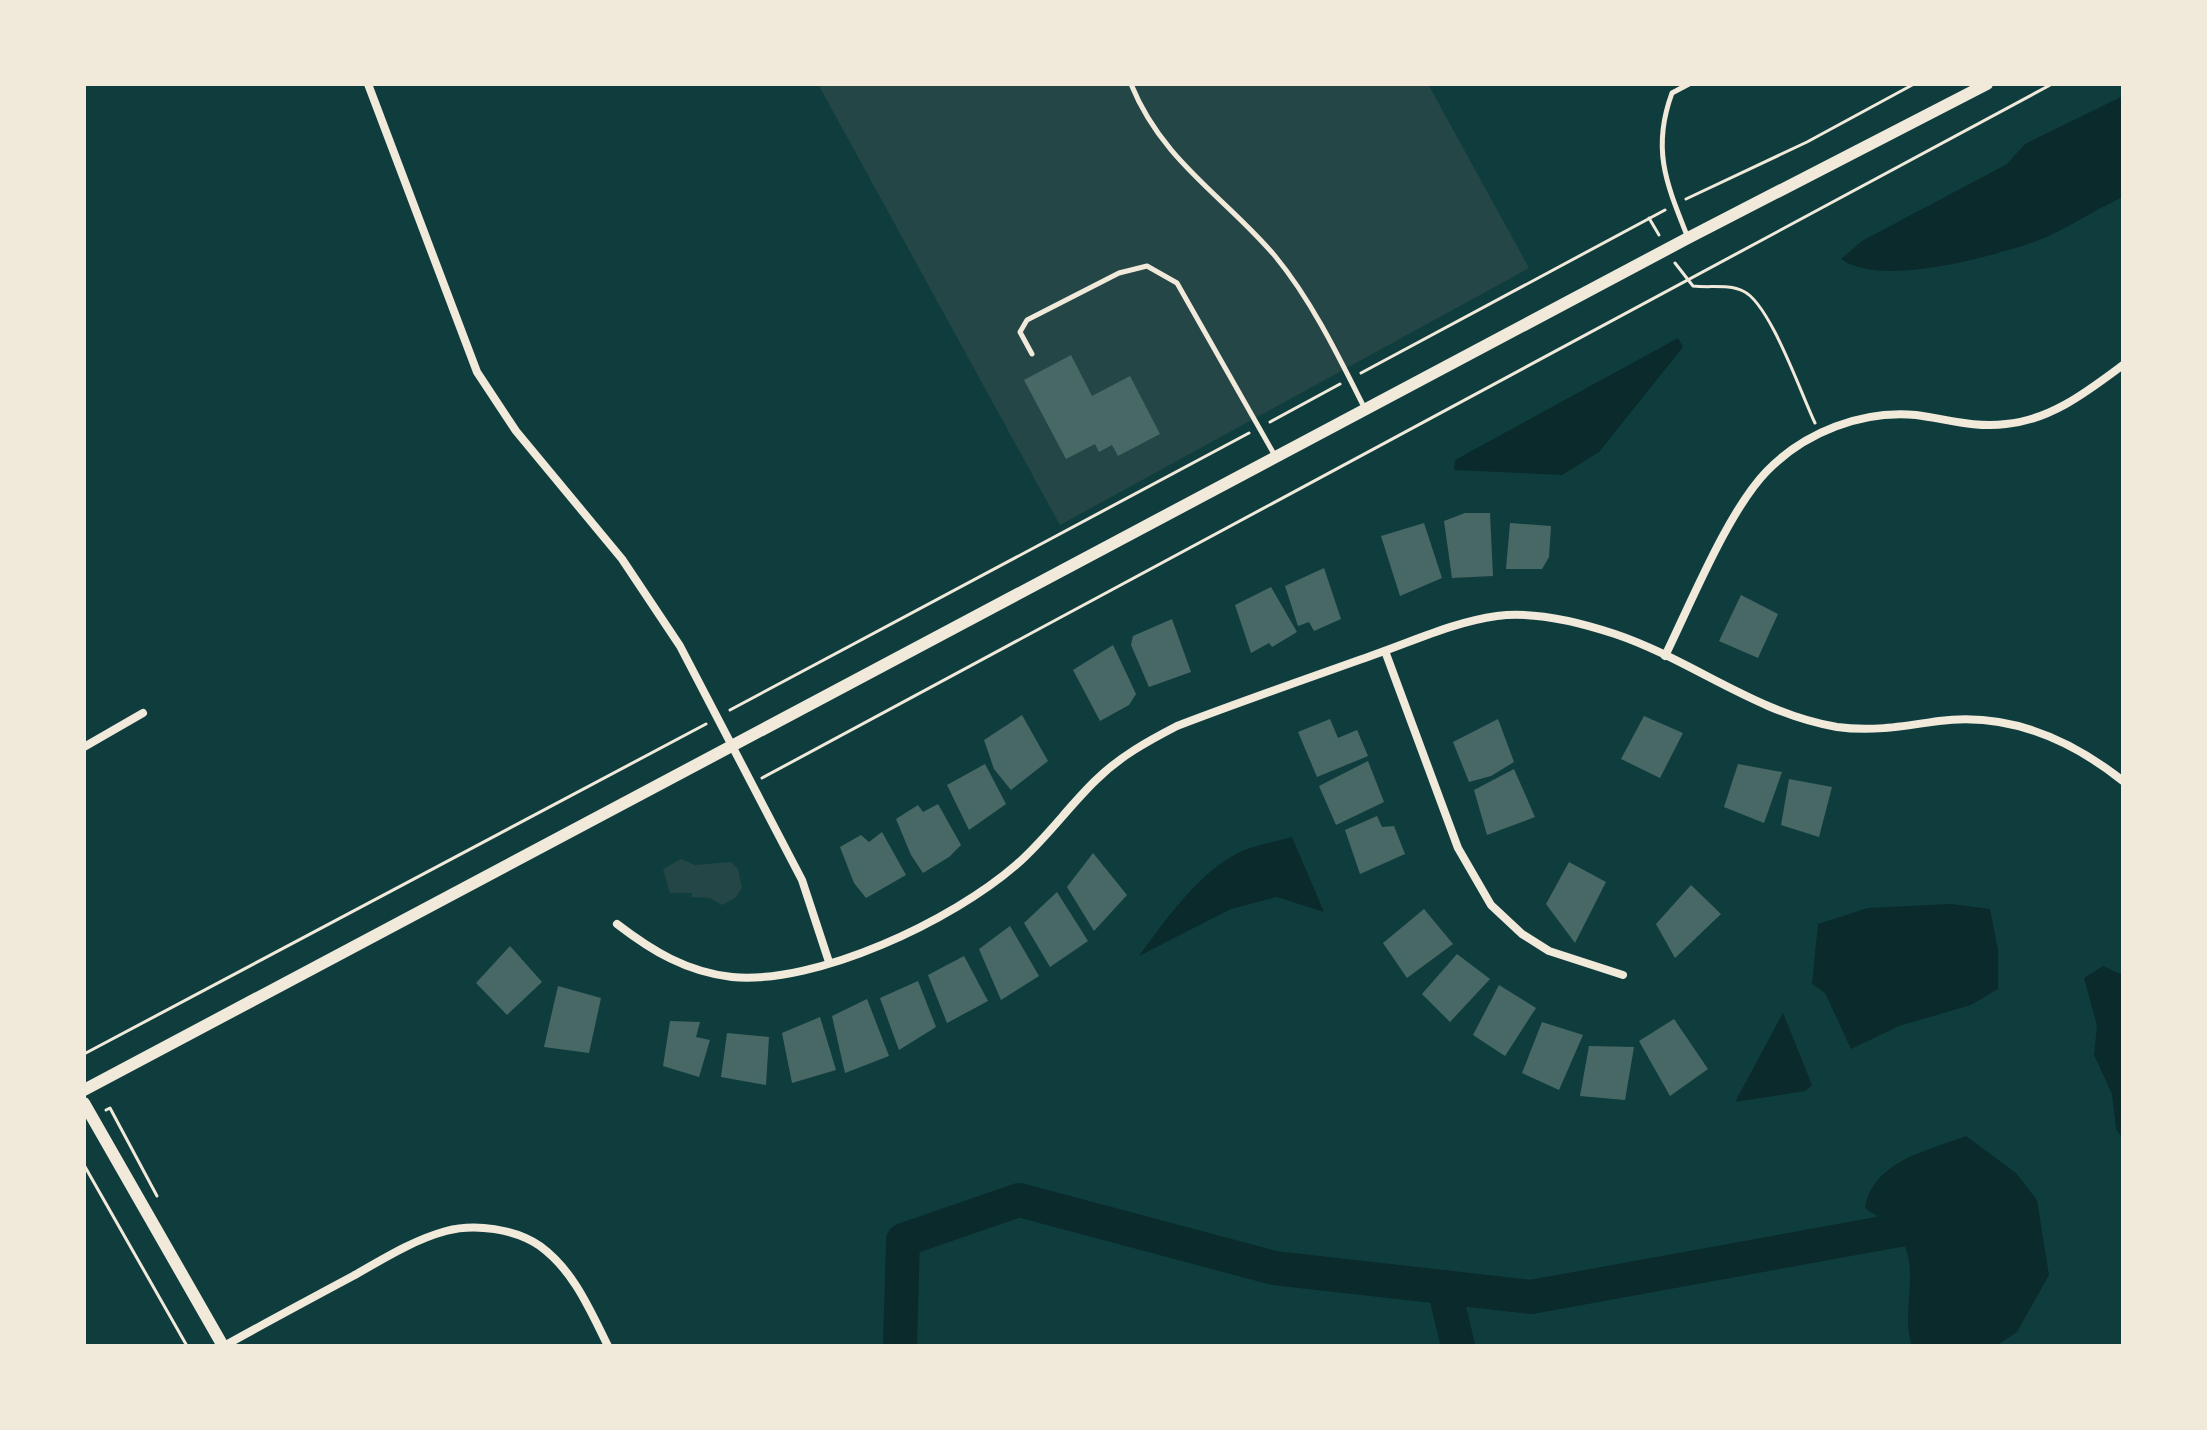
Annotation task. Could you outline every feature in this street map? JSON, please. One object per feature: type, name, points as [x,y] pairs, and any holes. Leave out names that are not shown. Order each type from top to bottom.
[{"type":"street","points":[[368,84],[477,372],[494,404],[653,600],[802,880],[829,962]]},
{"type":"street","points":[[84,1090],[732,749],[1965,89],[1987,84]]},
{"type":"street","points":[[1665,656],[1747,497],[1788,451],[1819,432],[1878,416],[1915,415],[1973,426],[2008,424],[2040,416],[2069,403],[2123,365]]},
{"type":"street","points":[[617,924],[651,950],[678,963],[732,977],[768,977],[829,962],[912,932],[981,893],[1051,832],[1096,779],[1143,743],[1188,722],[1449,626],[1499,616],[1554,617],[1616,634],[1760,705],[1802,721],[1845,728],[1895,729],[1975,719],[2012,724],[2053,736],[2090,755],[2123,781]]},
{"type":"street","points":[[1385,651],[1458,848],[1491,905],[1522,934],[1549,951],[1623,975]]},
{"type":"street","points":[[84,747],[143,713]]},
{"type":"street","points":[[84,1103],[224,1346],[414,1242],[449,1230],[479,1227],[510,1233],[538,1245],[561,1266],[580,1291],[608,1346]]},
{"type":"lane","points":[[1131,84],[1174,158],[1256,236],[1296,284],[1366,409]]},
{"type":"lane","points":[[1688,238],[1662,172],[1661,122],[1672,93],[1689,84]]},
{"type":"lane","points":[[1032,354],[1020,332],[1027,320],[1119,273],[1147,266],[1177,283],[1276,457]]},
{"type":"path","points":[[84,1054],[1675,204],[1807,142],[1914,84]]},
{"type":"path","points":[[751,783],[2052,84]]},
{"type":"path","points":[[1649,218],[1686,282],[1693,286],[1742,290],[1757,304],[1782,349],[1819,432]]},
{"type":"path","points":[[84,1165],[187,1346]]},
{"type":"shaded area","points":[[818,84],[1428,84],[1529,268],[1060,525]]},
{"type":"shaded area","points":[[2123,96],[2123,197],[2045,237],[1964,262],[1882,271],[1859,267],[1841,259],[1862,241],[2007,164],[2025,144]]},
{"type":"shaded area","points":[[1678,338],[1683,347],[1599,452],[1562,475],[1454,470],[1455,460]]},
{"type":"shaded area","points":[[1292,837],[1324,912],[1277,897],[1231,909],[1139,956],[1183,899],[1224,861],[1244,850]]},
{"type":"shaded area","points":[[681,859],[695,865],[731,862],[738,869],[742,888],[735,898],[722,905],[710,898],[691,897],[692,893],[670,893],[663,869]]},
{"type":"shaded area","points":[[1951,904],[1990,909],[1998,950],[1998,989],[1971,1005],[1899,1026],[1851,1049],[1825,993],[1812,984],[1818,924],[1868,908]]},
{"type":"shaded area","points":[[2103,966],[2123,975],[2123,1139],[2116,1129],[2112,1094],[2094,1055],[2097,1026],[2084,978]]},
{"type":"shaded area","points":[[1783,1013],[1812,1085],[1805,1091],[1735,1102]]},
{"type":"shaded area","points":[[1966,1136],[2016,1173],[2037,1200],[2049,1275],[2017,1332],[1996,1346],[1912,1346],[1908,1317],[1910,1273],[1904,1245],[1893,1228],[1865,1208],[1870,1192],[1890,1169],[1919,1153]]},
{"type":"building","points":[[1071,355],[1092,396],[1130,376],[1160,434],[1118,456],[1112,445],[1099,452],[1095,444],[1066,459],[1024,380]]},
{"type":"building","points":[[1465,513],[1490,513],[1493,576],[1452,578],[1444,521]]},
{"type":"building","points":[[1424,523],[1442,578],[1400,596],[1381,536]]},
{"type":"building","points":[[1510,523],[1551,526],[1549,557],[1542,569],[1506,569]]},
{"type":"building","points":[[1324,568],[1341,619],[1314,631],[1309,622],[1298,626],[1285,586]]},
{"type":"building","points":[[1271,587],[1297,632],[1272,647],[1269,643],[1251,653],[1235,605]]},
{"type":"building","points":[[1741,595],[1778,614],[1758,658],[1719,641]]},
{"type":"building","points":[[1172,619],[1191,672],[1149,687],[1131,645],[1133,636]]},
{"type":"building","points":[[1113,645],[1136,694],[1129,705],[1100,721],[1073,670]]},
{"type":"building","points":[[1022,715],[1048,761],[1011,790],[994,769],[984,740]]},
{"type":"building","points":[[1644,716],[1683,733],[1660,778],[1621,759]]},
{"type":"building","points":[[1330,719],[1338,738],[1357,730],[1368,756],[1317,777],[1298,732]]},
{"type":"building","points":[[1498,719],[1514,762],[1491,776],[1469,782],[1453,742]]},
{"type":"building","points":[[1368,761],[1384,802],[1336,825],[1319,786]]},
{"type":"building","points":[[985,764],[1006,804],[969,830],[947,785]]},
{"type":"building","points":[[1738,764],[1782,772],[1764,823],[1724,807]]},
{"type":"building","points":[[1514,769],[1535,817],[1487,835],[1474,790]]},
{"type":"building","points":[[1789,779],[1832,787],[1819,837],[1781,825]]},
{"type":"building","points":[[938,804],[961,845],[949,857],[923,873],[911,855],[896,819],[918,805],[923,812]]},
{"type":"building","points":[[1377,816],[1382,827],[1394,826],[1405,854],[1360,874],[1345,830]]},
{"type":"building","points":[[882,832],[906,875],[866,898],[854,883],[840,847],[861,835],[869,842]]},
{"type":"building","points":[[1093,853],[1127,895],[1094,931],[1067,887]]},
{"type":"building","points":[[1569,862],[1606,882],[1575,943],[1546,904]]},
{"type":"building","points":[[1691,885],[1721,914],[1675,958],[1656,924]]},
{"type":"building","points":[[1057,892],[1088,941],[1050,967],[1024,923]]},
{"type":"building","points":[[1424,909],[1453,944],[1407,978],[1383,943]]},
{"type":"building","points":[[1010,926],[1039,976],[1001,1000],[979,949]]},
{"type":"building","points":[[510,946],[542,982],[507,1015],[476,983]]},
{"type":"building","points":[[1457,954],[1490,979],[1450,1022],[1422,994]]},
{"type":"building","points":[[964,956],[988,1001],[947,1023],[928,975]]},
{"type":"building","points":[[918,981],[936,1027],[899,1050],[880,998]]},
{"type":"building","points":[[1499,985],[1536,1008],[1505,1056],[1473,1035]]},
{"type":"building","points":[[558,986],[601,998],[589,1053],[544,1047]]},
{"type":"building","points":[[867,999],[889,1056],[845,1073],[832,1016]]},
{"type":"building","points":[[820,1017],[836,1070],[792,1083],[782,1033]]},
{"type":"building","points":[[1674,1019],[1708,1069],[1670,1096],[1639,1041]]},
{"type":"building","points":[[670,1021],[700,1022],[696,1037],[710,1040],[699,1077],[663,1066]]},
{"type":"building","points":[[1542,1022],[1583,1035],[1559,1090],[1522,1073]]},
{"type":"building","points":[[727,1033],[769,1037],[766,1085],[721,1077]]},
{"type":"building","points":[[1589,1046],[1634,1047],[1625,1100],[1580,1096]]},
{"type":"waterway","points":[[900,1346],[903,1240],[1019,1200],[1274,1268],[1531,1297],[1938,1223]]},
{"type":"waterway","points":[[1444,1287],[1458,1346]]}]
